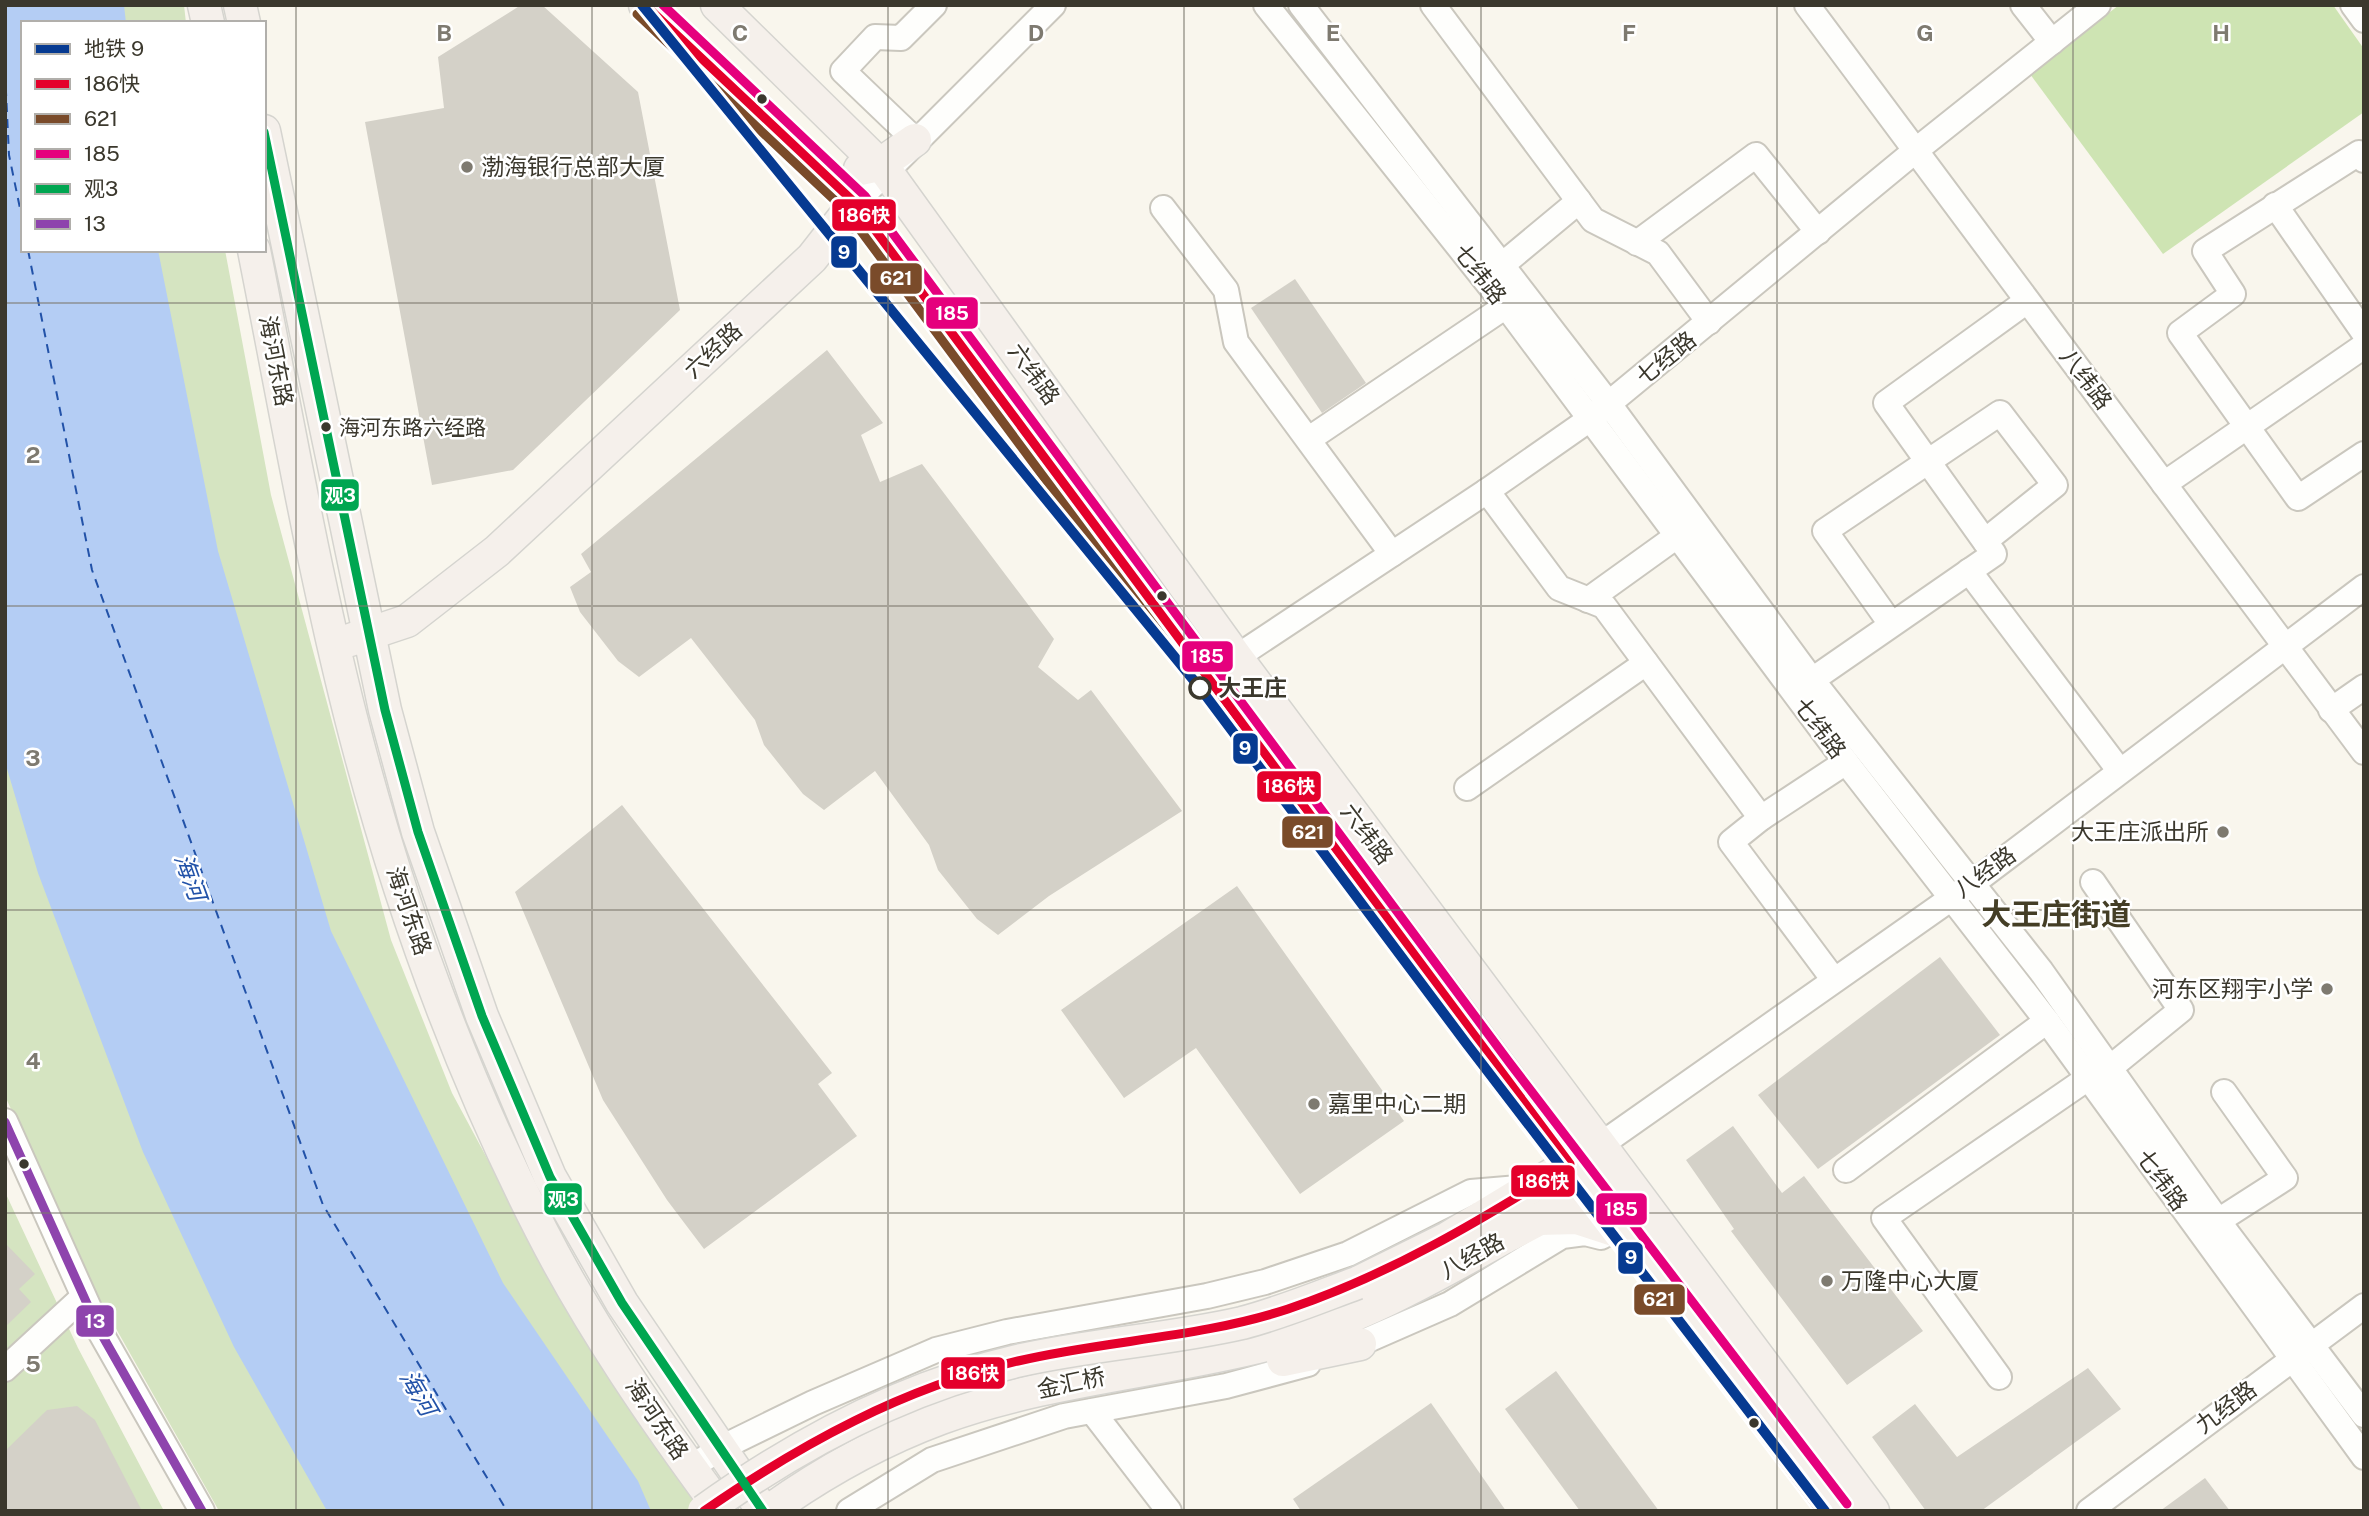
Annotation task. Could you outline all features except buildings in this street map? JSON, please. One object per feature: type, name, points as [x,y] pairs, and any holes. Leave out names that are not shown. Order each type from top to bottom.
[{"type":"main road","name":"六纬路","points":[[645,5],[855,203],[1578,1174],[1629,1235],[1837,1511]]},
{"type":"main road","name":"六纬路","points":[[717,5],[882,168],[1236,657],[1873,1511]]},
{"type":"main road","points":[[805,153],[849,169],[882,168],[915,140]]},
{"type":"main road","name":"海河东路","points":[[266,141],[385,710],[418,832],[482,1016],[550,1177],[622,1303],[763,1511]]},
{"type":"main road","name":"六经路","points":[[333,644],[370,635],[407,621],[497,551],[812,258],[855,203]]},
{"type":"main road","name":"海河东路","points":[[254,252],[333,644],[394,869],[442,1010],[494,1133],[542,1232],[591,1318],[690,1468],[722,1511]]},
{"type":"main road","points":[[1578,1174],[1595,1171],[1599,1146]]},
{"type":"main road","name":"八经路","points":[[1357,1283],[1448,1238],[1534,1187],[1578,1174]]},
{"type":"main road","name":"八经路","points":[[1315,1341],[1539,1219],[1578,1174]]},
{"type":"main road","points":[[1539,1219],[1577,1219],[1629,1235]]},
{"type":"main road","name":"金汇桥","points":[[704,1511],[817,1438],[889,1403],[936,1386],[1029,1359],[1244,1322],[1357,1283]]},
{"type":"main road","points":[[1315,1341],[1360,1344]]},
{"type":"main road","name":"金汇桥","points":[[769,1511],[865,1451],[942,1418],[1032,1391],[1240,1351],[1315,1341]]},
{"type":"street","points":[[934,5],[901,38],[875,37],[843,71],[915,140],[1053,5]]},
{"type":"street","name":"七纬路","points":[[1266,5],[1506,306],[1600,412],[1973,883],[2111,1067],[2218,1221],[2364,1415]]},
{"type":"street","name":"七纬路","points":[[1301,5],[1502,265],[1600,412],[1677,536],[1846,762],[2047,1021],[2364,1457]]},
{"type":"street","points":[[1433,5],[1593,220],[1658,253],[1709,322]]},
{"type":"street","name":"八纬路","points":[[1807,5],[2364,752]]},
{"type":"street","points":[[2023,5],[2052,42]]},
{"type":"street","name":"七经路","points":[[1208,676],[1488,491],[1600,412],[1915,151],[2098,5]]},
{"type":"street","points":[[2364,160],[2359,153],[2205,251],[2233,294],[2180,333],[2298,498],[2364,454]]},
{"type":"street","points":[[1637,243],[1756,155],[1818,232]]},
{"type":"street","name":"六经路","points":[[855,203],[882,168]]},
{"type":"street","points":[[1502,265],[1579,201]]},
{"type":"street","points":[[2276,205],[2364,333]]},
{"type":"street","points":[[1163,208],[1226,290],[1236,342],[1392,554]]},
{"type":"street","points":[[1812,680],[1994,554],[1886,402],[2028,301]]},
{"type":"street","points":[[1309,439],[1506,306]]},
{"type":"street","points":[[2164,484],[2364,346]]},
{"type":"street","points":[[1891,624],[1825,531],[2000,413],[2055,485],[1985,541]]},
{"type":"street","points":[[1488,491],[1559,588],[1604,606],[1761,818]]},
{"type":"street","points":[[1588,600],[1677,536]]},
{"type":"street","points":[[1969,571],[2119,771]]},
{"type":"street","name":"八经路","points":[[1599,1146],[1973,883],[2364,587]]},
{"type":"street","points":[[1466,788],[1646,663]]},
{"type":"street","points":[[2331,710],[2364,687]]},
{"type":"street","points":[[1834,980],[1731,842],[1761,818],[1846,762]]},
{"type":"street","points":[[2093,882],[2181,1010],[2111,1067]]},
{"type":"street","points":[[1846,1170],[2047,1021]]},
{"type":"street","points":[[1999,1377],[1884,1218],[2088,1078]]},
{"type":"street","points":[[2218,1221],[2285,1178],[2224,1092]]},
{"type":"street","points":[[5,1121],[98,1328],[202,1511]]},
{"type":"street","points":[[690,1468],[721,1448],[847,1388],[936,1350],[1007,1332],[1207,1296],[1265,1282],[1348,1254],[1471,1192],[1534,1187]]},
{"type":"street","points":[[849,1511],[932,1460],[1064,1416],[1226,1386],[1308,1364],[1360,1344],[1450,1304],[1562,1236],[1585,1233],[1605,1238],[1653,1267]]},
{"type":"street","points":[[5,1369],[83,1297]]},
{"type":"street","name":"九经路","points":[[2089,1511],[2364,1306]]},
{"type":"street","points":[[1093,1411],[1169,1511]]},
{"type":"green space","points":[[5,5],[184,5],[186,21],[21,21],[21,252],[225,252],[271,495],[391,940],[452,1093],[561,1296],[706,1511],[219,1511],[92,1286],[5,1096]]},
{"type":"green space","points":[[2119,5],[2333,5],[2364,49],[2364,112],[2163,254],[2030,74]]},
{"type":"green space","points":[[5,1192],[78,1348],[164,1511],[5,1511]]},
{"type":"water","name":"海河","points":[[5,5],[124,5],[126,21],[21,21],[21,252],[158,252],[218,551],[331,931],[503,1283],[638,1481],[651,1511],[327,1511],[234,1347],[143,1152],[38,873],[5,762]]},
{"type":"ferry route","points":[[5,71],[9,155],[21,213]]},
{"type":"ferry route","points":[[28,252],[92,570],[323,1205],[507,1511]]},
{"type":"metro line","name":"9","points":[[642,5],[1200,688],[1466,1043],[1825,1511]]},
{"type":"transit line","name":"186快","points":[[645,5],[855,203],[1570,1164],[1502,1206],[1398,1263],[1288,1309],[1187,1333],[1018,1361],[934,1386],[816,1441],[704,1511]]},
{"type":"transit line","name":"185","points":[[663,5],[865,196],[1509,1062],[1847,1504]]},
{"type":"transit line","name":"621","points":[[637,14],[846,211],[1489,1076],[1821,1511]]},
{"type":"transit line","name":"观3","points":[[266,142],[385,710],[418,832],[482,1016],[550,1177],[622,1303],[763,1511]]},
{"type":"transit line","name":"13","points":[[5,1122],[98,1328],[202,1511]]},
{"type":"place","name":"渤海银行总部大厦","points":[[467,167]]},
{"type":"place","name":"海河东路六经路","points":[[326,427]]},
{"type":"place","name":"大王庄","points":[[1200,688]]},
{"type":"place","name":"大王庄派出所","points":[[2223,832]]},
{"type":"place","name":"河东区翔宇小学","points":[[2327,989]]},
{"type":"place","name":"嘉里中心二期","points":[[1314,1104]]},
{"type":"place","name":"万隆中心大厦","points":[[1827,1281]]},
{"type":"district","name":"大王庄街道","points":[[2056,915]]}]
